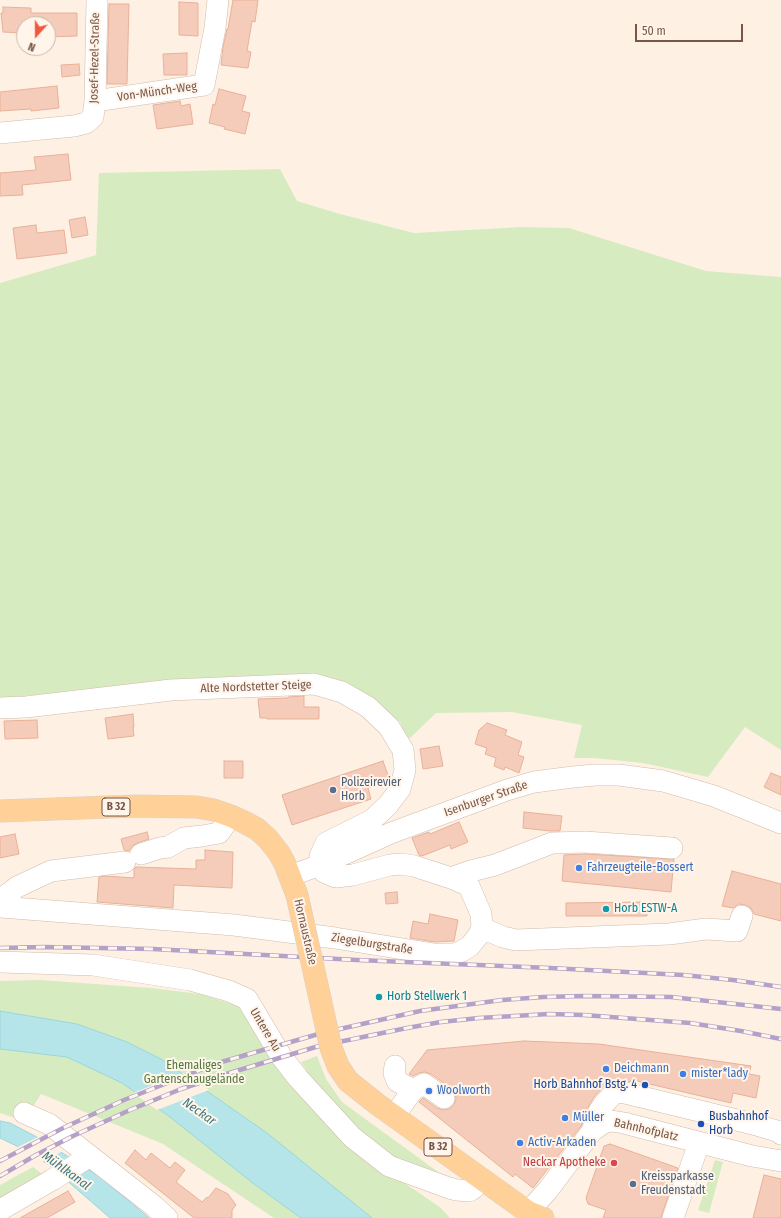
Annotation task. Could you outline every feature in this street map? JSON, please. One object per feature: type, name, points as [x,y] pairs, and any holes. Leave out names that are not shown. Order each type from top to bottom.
[{"type":"main road","name":"Hornaustraße","points":[[0,811],[135,806],[189,807],[214,810],[244,822],[257,830],[268,839],[279,853],[294,886],[331,1048],[338,1066],[348,1081],[394,1116],[477,1184],[531,1216]]},
{"type":"street","name":"Josef-Hezel-Straße","points":[[0,133],[74,126],[86,123],[93,117],[95,101],[97,0]]},
{"type":"street","name":"Von-Münch-Weg","points":[[95,101],[204,85],[215,28],[218,0]]},
{"type":"street","name":"Alte Nordstetter Steige","points":[[0,708],[26,707],[179,690],[314,684],[342,692],[368,707],[389,728],[403,750],[405,770],[400,789],[388,805],[372,820],[326,843],[320,856],[320,865]]},
{"type":"street","name":"Isenburger Straße","points":[[294,886],[320,865],[391,833],[507,790],[534,782],[595,775],[619,775],[663,781],[688,787],[714,796],[781,823]]},
{"type":"street","points":[[0,900],[17,887],[51,871],[133,858],[168,846],[184,838],[202,836],[217,839],[231,816]]},
{"type":"street","points":[[451,878],[471,871],[496,866],[552,843],[585,842],[672,848]]},
{"type":"street","points":[[320,865],[324,872],[336,877],[353,875],[390,865],[401,864],[414,866],[451,878],[469,886],[481,914],[482,928],[503,937],[516,940],[669,934],[706,929],[737,931],[742,916]]},
{"type":"street","name":"Ziegelburgstraße","points":[[0,907],[234,925],[335,938],[434,954],[454,954],[462,951],[470,946],[482,928]]},
{"type":"street","name":"Untere Au","points":[[0,962],[93,965],[190,980],[229,991],[247,999],[281,1056],[298,1078],[352,1136],[389,1166],[449,1188],[463,1190],[477,1184]]},
{"type":"street","points":[[395,1066],[394,1073],[397,1081],[413,1090]]},
{"type":"street","points":[[394,1116],[413,1090],[424,1084],[444,1098]]},
{"type":"street","points":[[599,1126],[595,1118],[604,1104],[613,1094],[621,1092],[753,1124],[780,1132],[781,1134]]},
{"type":"street","points":[[24,1113],[49,1124],[86,1159],[109,1171],[167,1218]]},
{"type":"street","points":[[531,1216],[548,1190],[599,1126],[618,1114],[752,1148],[777,1160]]},
{"type":"street","name":"Bahnhofplatz","points":[[599,1126],[612,1121],[624,1123],[752,1156],[777,1160]]},
{"type":"street","points":[[673,1218],[699,1143]]},
{"type":"street","points":[[10,1210],[55,1178],[86,1159]]},
{"type":"green space","points":[[280,169],[297,201],[414,233],[522,227],[569,228],[706,271],[781,277],[781,750],[745,727],[708,777],[643,763],[594,758],[574,758],[582,725],[512,712],[436,713],[407,741],[400,722],[370,698],[321,678],[81,691],[0,698],[0,283],[96,255],[99,173]]},
{"type":"green space","name":"Ehemaliges Gartenschaugelände","points":[[40,980],[151,988],[200,994],[238,1006],[251,1018],[311,1107],[339,1138],[441,1208],[450,1218],[274,1218],[163,1144],[41,1094],[24,1121],[0,1113],[0,981]]},
{"type":"green space","points":[[317,1056],[326,1079],[342,1102],[456,1185],[388,1157],[329,1104],[301,1062]]},
{"type":"green space","points":[[715,1160],[723,1162],[709,1213],[698,1210]]},
{"type":"green space","points":[[33,1167],[41,1173],[42,1176],[0,1201],[0,1185]]},
{"type":"water","name":"Neckar","points":[[0,1011],[77,1024],[127,1042],[161,1059],[267,1133],[372,1218],[301,1218],[254,1184],[170,1117],[122,1083],[67,1057],[0,1049]]},
{"type":"water","name":"Mühlkanal","points":[[0,1121],[10,1123],[37,1137],[99,1176],[149,1218],[110,1218],[49,1165],[27,1151],[0,1138]]},
{"type":"pier","points":[[184,1073],[209,1090],[157,1110],[133,1093]]},
{"type":"pier","points":[[40,1136],[63,1151],[42,1162],[16,1148]]},
{"type":"building","points":[[233,0],[258,0],[255,22],[252,21],[247,51],[251,52],[248,68],[221,65],[223,47]]},
{"type":"building","points":[[179,2],[198,3],[198,36],[179,35]]},
{"type":"building","points":[[109,4],[129,4],[127,84],[107,84]]},
{"type":"building","points":[[3,7],[31,8],[31,13],[77,13],[77,36],[56,37],[56,16],[16,16],[16,33],[3,32],[1,13],[3,13]]},
{"type":"building","points":[[187,53],[187,75],[164,75],[163,54]]},
{"type":"building","points":[[79,64],[80,75],[62,77],[61,65]]},
{"type":"building","points":[[57,86],[59,108],[31,111],[31,109],[0,111],[0,92]]},
{"type":"building","points":[[219,89],[246,96],[242,111],[250,113],[245,134],[224,129],[225,127],[209,123],[213,104],[215,105]]},
{"type":"building","points":[[180,101],[181,106],[190,104],[193,124],[157,129],[153,105]]},
{"type":"building","points":[[68,154],[71,180],[22,185],[23,195],[0,196],[0,173],[36,170],[34,157]]},
{"type":"building","points":[[85,217],[88,235],[72,238],[69,220]]},
{"type":"building","points":[[36,225],[37,233],[64,230],[67,253],[17,259],[13,228]]},
{"type":"building","points":[[304,696],[304,707],[319,707],[319,719],[260,718],[258,699]]},
{"type":"building","points":[[133,714],[134,736],[108,739],[105,718]]},
{"type":"building","points":[[37,720],[38,738],[5,739],[4,721]]},
{"type":"building","points":[[487,723],[507,730],[505,735],[522,742],[518,755],[524,757],[519,773],[505,767],[504,770],[494,766],[496,758],[485,754],[487,748],[475,744],[479,730]]},
{"type":"building","points":[[439,746],[443,766],[423,769],[420,749]]},
{"type":"building","points":[[224,761],[243,761],[243,778],[224,778]]},
{"type":"building","name":"Polizeirevier Horb","points":[[383,761],[390,781],[368,788],[371,799],[292,825],[282,795]]},
{"type":"building","points":[[771,773],[781,777],[781,795],[764,787]]},
{"type":"building","points":[[524,812],[562,816],[560,831],[523,828]]},
{"type":"building","points":[[459,822],[468,842],[451,849],[450,845],[422,856],[419,855],[412,838],[429,832],[430,834]]},
{"type":"building","points":[[147,832],[149,839],[132,846],[129,851],[124,850],[121,839]]},
{"type":"building","points":[[15,834],[19,854],[0,858],[0,837]]},
{"type":"building","points":[[205,850],[233,852],[232,888],[174,885],[173,908],[97,902],[99,877],[134,878],[134,869],[136,867],[196,869],[196,860],[205,860]]},
{"type":"building","points":[[585,854],[674,859],[671,892],[562,881],[564,855]]},
{"type":"building","points":[[732,871],[781,884],[781,921],[754,914],[751,908],[745,905],[739,904],[733,908],[722,906]]},
{"type":"building","points":[[397,892],[398,903],[386,904],[385,893]]},
{"type":"building","name":"Horb ESTW-A","points":[[647,902],[647,916],[566,916],[566,903]]},
{"type":"building","points":[[430,914],[458,920],[454,941],[435,942],[410,938],[413,921],[428,924]]},
{"type":"building","name":"Activ-Arkaden","points":[[524,1041],[599,1044],[751,1066],[749,1074],[760,1076],[756,1098],[733,1093],[731,1103],[632,1080],[630,1082],[618,1080],[610,1083],[604,1086],[594,1097],[585,1112],[582,1125],[533,1188],[515,1174],[513,1177],[419,1102],[423,1098],[437,1108],[443,1110],[449,1109],[454,1105],[456,1099],[455,1093],[451,1088],[431,1074],[425,1072],[413,1076],[409,1074],[427,1050]]},
{"type":"building","name":"Kreissparkasse Freudenstadt","points":[[610,1144],[678,1168],[661,1218],[603,1218],[606,1210],[588,1204],[586,1198],[604,1146]]},
{"type":"building","points":[[135,1150],[146,1160],[151,1153],[170,1168],[175,1162],[185,1170],[176,1182],[202,1202],[207,1197],[208,1198],[216,1188],[228,1194],[236,1205],[232,1210],[232,1218],[194,1218],[125,1163]]},
{"type":"building","points":[[764,1175],[781,1179],[781,1218],[753,1218]]},
{"type":"building","points":[[68,1191],[75,1202],[47,1218],[20,1218]]},
{"type":"railway","points":[[0,948],[44,947],[153,949],[357,960],[550,968],[683,975],[781,987]]},
{"type":"railway","points":[[0,1161],[63,1128],[124,1100],[218,1063],[322,1033],[420,1011],[502,1000],[583,996],[671,997],[781,1009]]},
{"type":"railway","points":[[0,1176],[73,1136],[181,1089],[319,1046],[441,1022],[549,1014],[584,1015],[690,1023],[781,1039]]},
{"type":"place","name":"Polizeirevier Horb","points":[[333,790]]},
{"type":"place","name":"Fahrzeugteile-Bossert","points":[[579,868]]},
{"type":"place","name":"Horb ESTW-A","points":[[606,909]]},
{"type":"place","name":"Horb Stellwerk 1","points":[[379,997]]},
{"type":"place","name":"Deichmann","points":[[606,1069]]},
{"type":"place","name":"mister*lady","points":[[683,1074]]},
{"type":"place","name":"Horb Bahnhof Bstg. 4","points":[[645,1085]]},
{"type":"place","name":"Woolworth","points":[[429,1091]]},
{"type":"place","name":"Müller","points":[[565,1118]]},
{"type":"place","name":"Busbahnhof Horb","points":[[701,1124]]},
{"type":"place","name":"Activ-Arkaden","points":[[520,1143]]},
{"type":"place","name":"Neckar Apotheke","points":[[614,1163]]},
{"type":"place","name":"Kreissparkasse Freudenstadt","points":[[633,1184]]}]
